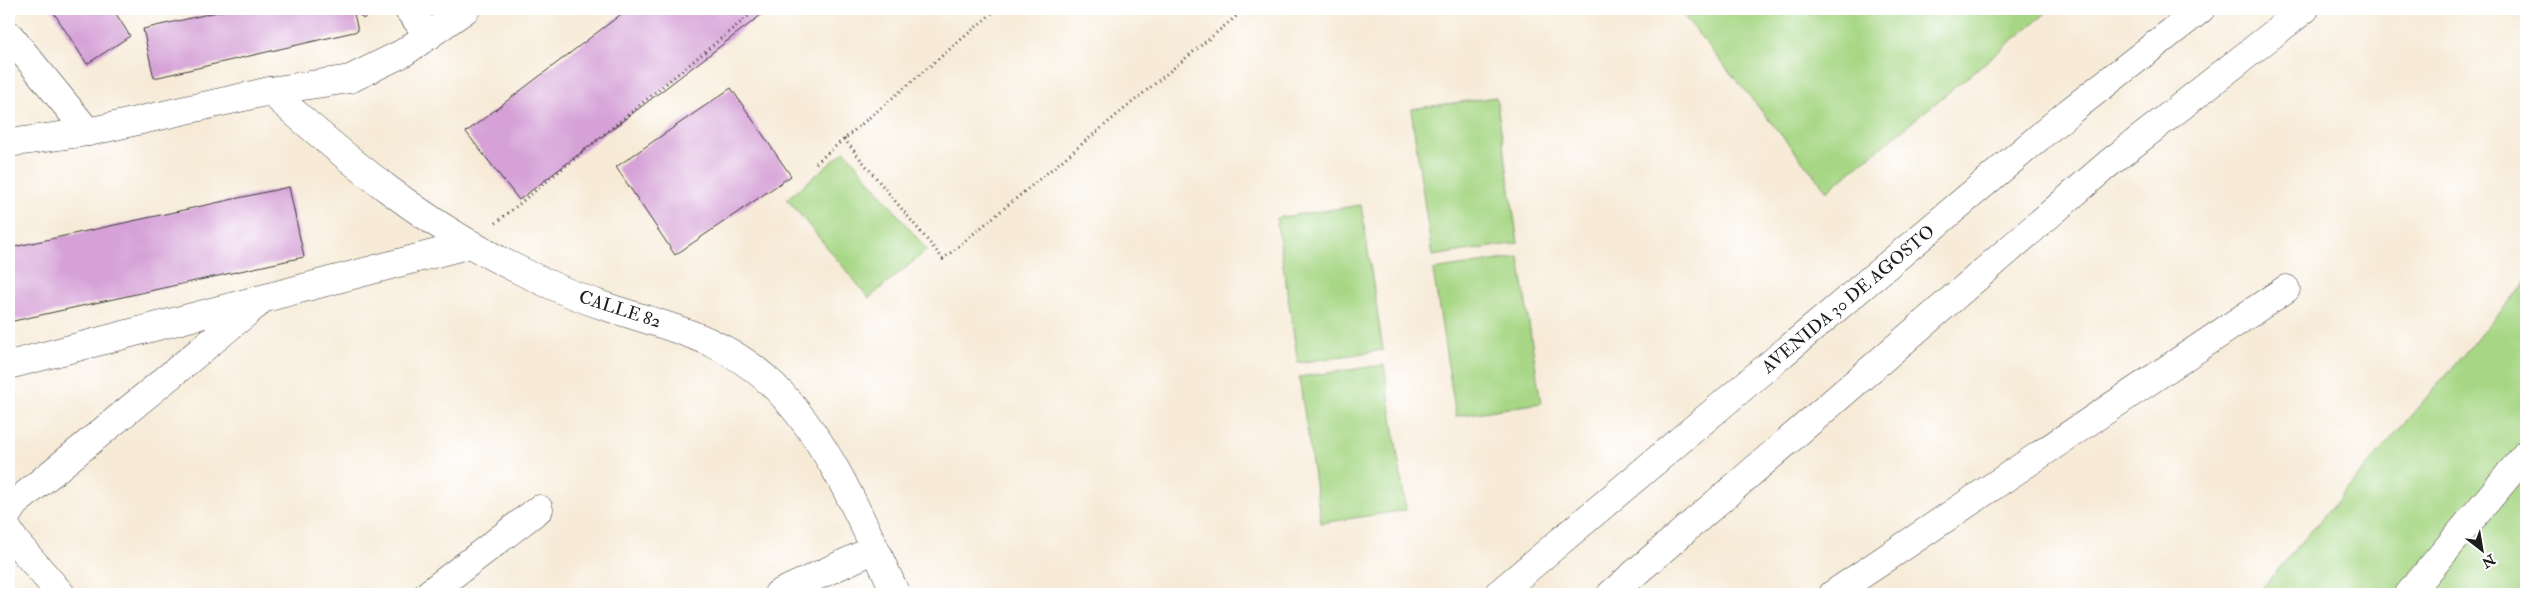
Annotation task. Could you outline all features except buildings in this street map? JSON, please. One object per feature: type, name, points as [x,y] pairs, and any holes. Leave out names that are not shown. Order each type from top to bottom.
[{"type":"main road","points":[[408,9],[429,36]]},
{"type":"main road","points":[[9,143],[88,132],[270,91],[350,79],[403,53],[466,9]]},
{"type":"main road","name":"AVENIDA 30 DE AGOSTO","points":[[1498,594],[2069,112],[2201,9]]},
{"type":"main road","points":[[1611,594],[2108,164],[2305,9]]},
{"type":"main road","points":[[9,35],[88,132]]},
{"type":"main road","name":"CALLE 82","points":[[270,91],[322,137],[372,176],[423,214],[470,244],[518,270],[563,291],[609,308],[688,331],[718,346],[746,364],[772,385],[796,410],[815,437],[843,484],[896,594]]},
{"type":"main road","points":[[9,365],[263,300],[470,244]]},
{"type":"main road","points":[[1833,594],[2286,289]]},
{"type":"main road","points":[[9,512],[14,504],[263,300]]},
{"type":"main road","points":[[2409,594],[2526,454]]},
{"type":"main road","points":[[428,594],[539,509]]},
{"type":"main road","points":[[9,531],[15,541],[61,594]]},
{"type":"main road","points":[[778,594],[875,549]]},
{"type":"path","points":[[470,244],[757,9]]},
{"type":"path","points":[[816,163],[997,9]]},
{"type":"path","points":[[844,139],[943,259],[1245,9]]},
{"type":"green space","points":[[1678,9],[2051,9],[1827,191]]},
{"type":"green space","points":[[1496,97],[1518,243],[1432,256],[1411,109]]},
{"type":"green space","points":[[845,151],[927,250],[869,298],[787,199]]},
{"type":"green space","points":[[1361,205],[1383,350],[1298,363],[1276,218]]},
{"type":"green space","points":[[1519,257],[1541,403],[1456,416],[1433,270]]},
{"type":"green space","points":[[2526,282],[2526,594],[2257,594]]},
{"type":"green space","points":[[1384,365],[1406,510],[1321,523],[1299,377]]}]
